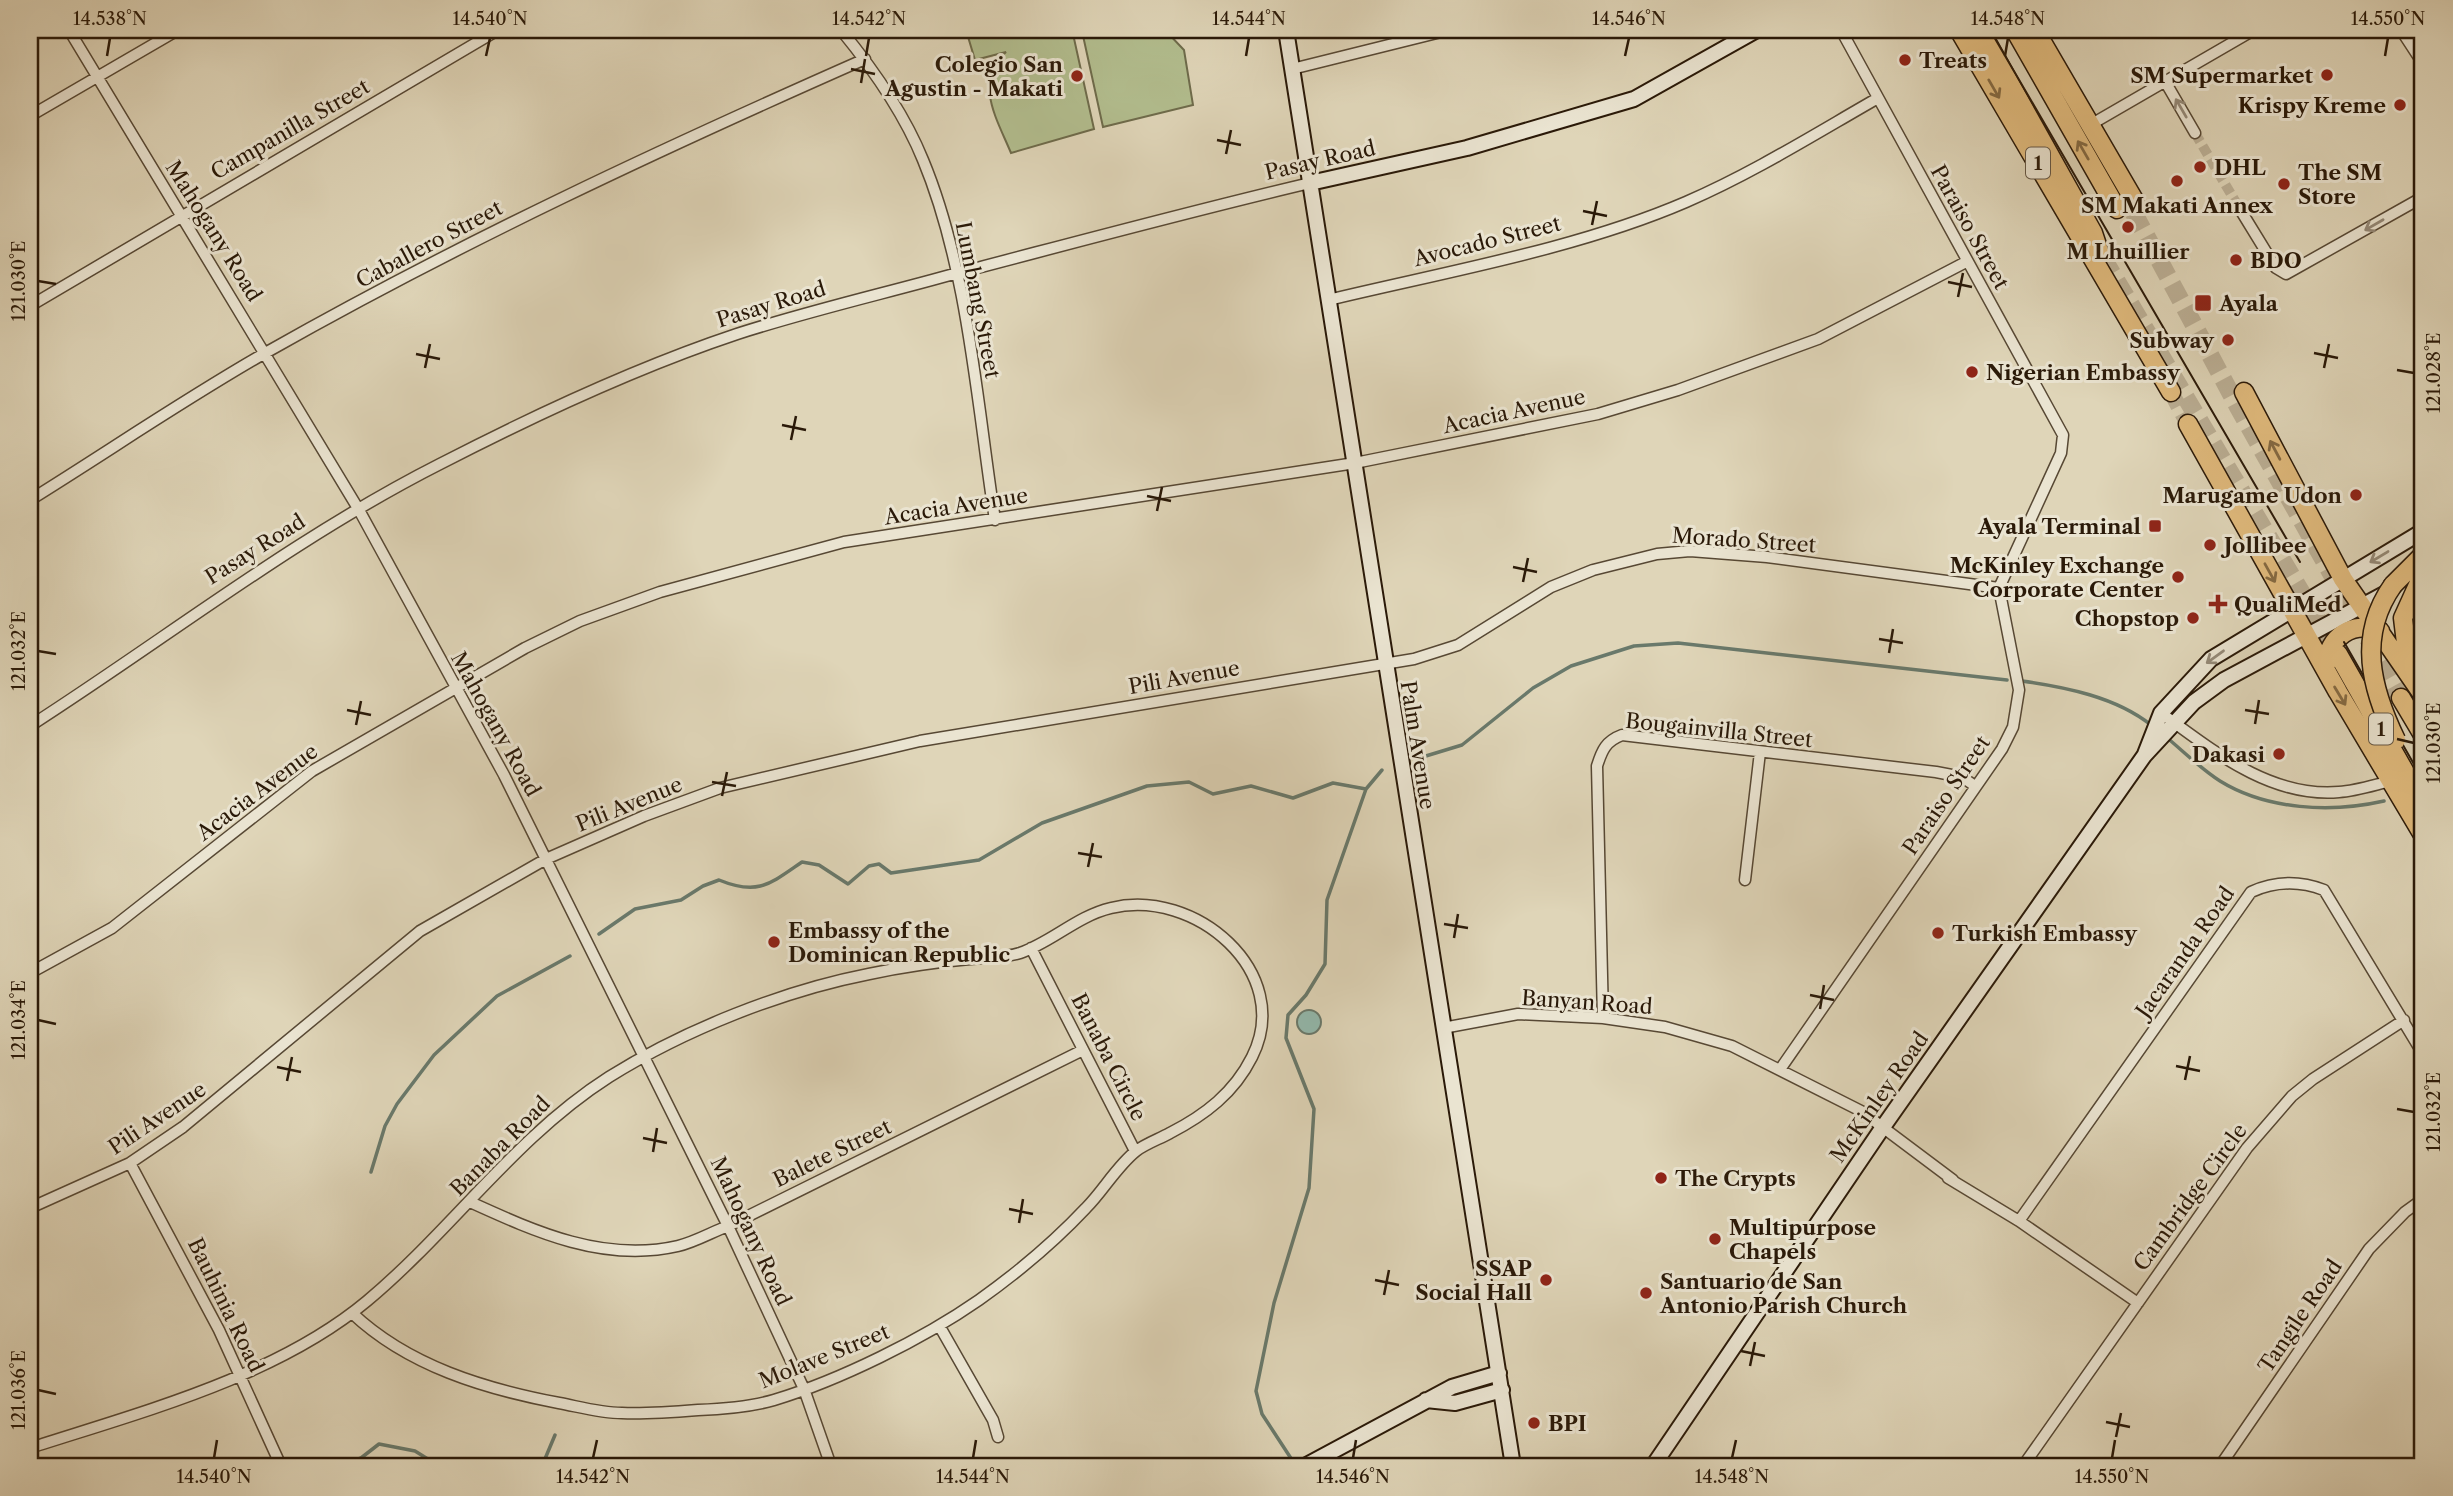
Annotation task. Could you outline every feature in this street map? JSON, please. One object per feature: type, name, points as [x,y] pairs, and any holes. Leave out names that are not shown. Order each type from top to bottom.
[{"type":"highway","name":"1","points":[[1959,30],[2171,392]]},
{"type":"highway","points":[[1980,30],[2093,233],[2116,297]]},
{"type":"highway","points":[[2015,30],[2118,209]]},
{"type":"highway","points":[[2035,30],[2134,200]]},
{"type":"highway","points":[[2244,392],[2343,579],[2410,671],[2423,695]]},
{"type":"highway","name":"1","points":[[2189,424],[2290,609],[2423,835]]},
{"type":"highway","points":[[2423,555],[2400,576],[2382,600],[2375,621],[2370,653],[2372,680],[2383,712],[2423,788]]},
{"type":"highway","points":[[2410,671],[2403,618],[2423,574]]},
{"type":"highway","points":[[2327,672],[2328,652],[2340,635],[2360,627],[2380,631]]},
{"type":"highway","name":"1","points":[[2338,654],[2423,804]]},
{"type":"highway","name":"1","points":[[2401,698],[2423,735]]},
{"type":"street","name":"Mahogany Road","points":[[69,30],[359,509],[504,775],[647,1058],[728,1226],[804,1388],[831,1466]]},
{"type":"street","points":[[30,116],[178,30]]},
{"type":"street","name":"Campanilla Street","points":[[30,306],[498,30]]},
{"type":"street","name":"Lumbang Street","points":[[841,30],[865,59],[923,159],[938,200],[957,273],[995,520]]},
{"type":"street","name":"Palm Avenue","points":[[1286,30],[1384,664],[1513,1466]]},
{"type":"street","points":[[1292,69],[1448,30]]},
{"type":"street","name":"Pasay Road","points":[[30,726],[257,570],[359,509],[503,433],[642,370],[737,334],[957,273],[1310,183],[1467,148],[1601,108],[1633,94],[1643,93],[1757,30]]},
{"type":"street","name":"Paraiso Street","points":[[1781,1068],[2002,749],[2013,727],[2018,703],[2016,668],[1999,588],[2061,453],[2063,435],[1841,30]]},
{"type":"street","points":[[2090,125],[2254,30]]},
{"type":"street","points":[[2401,30],[2418,56]]},
{"type":"street","name":"Caballero Street","points":[[30,500],[266,353],[560,197],[865,59]]},
{"type":"street","points":[[2166,83],[2195,133]]},
{"type":"street","name":"Avocado Street","points":[[1328,300],[1596,233],[1685,202],[1746,173],[1878,98]]},
{"type":"street","points":[[2238,206],[2276,268],[2286,274],[2423,197]]},
{"type":"street","name":"Acacia Avenue","points":[[30,973],[112,928],[312,771],[454,687],[580,621],[660,592],[844,542],[1355,463],[1598,414],[1678,390],[1818,339],[1966,262]]},
{"type":"street","name":"McKinley Road","points":[[2144,756],[2161,713],[2211,659],[2423,531]]},
{"type":"street","name":"Morado Street","points":[[1384,664],[1447,650],[1551,587],[1592,570],[1657,554],[1690,551],[1767,557],[1999,588]]},
{"type":"street","name":"McKinley Road","points":[[1653,1466],[1883,1127],[2144,756],[2203,694],[2224,680],[2423,574]]},
{"type":"street","name":"Pili Avenue","points":[[30,1208],[130,1163],[238,1084],[420,931],[546,859],[645,816],[720,788],[880,751],[1384,664]]},
{"type":"street","points":[[2161,713],[2246,772],[2312,792],[2339,792],[2392,781]]},
{"type":"street","name":"Bougainvilla Street","points":[[1603,1017],[1597,765],[1603,748],[1613,738],[1622,736],[1936,772],[1962,778],[1975,786]]},
{"type":"street","points":[[1745,880],[1760,752]]},
{"type":"street","name":"Jacaranda Road","points":[[2019,1221],[2251,892],[2273,882],[2312,885],[2324,890],[2404,1020]]},
{"type":"street","name":"Banaba Circle","points":[[1157,906],[1178,911],[1211,928],[1230,943],[1257,979],[1263,1026],[1256,1051],[1239,1081],[1196,1120],[1135,1151],[1031,948],[1079,920],[1111,908],[1157,906]]},
{"type":"street","name":"Banaba Road","points":[[30,1448],[133,1414],[240,1374],[321,1334],[352,1313],[470,1202],[545,1123],[613,1074],[750,1009],[814,988],[863,975],[929,964],[1012,956],[1031,948]]},
{"type":"street","name":"Banyan Road","points":[[1443,1028],[1518,1014],[1603,1017],[1665,1027],[1732,1046],[1781,1068],[1861,1111],[1910,1147],[1940,1175],[1953,1180],[2019,1221],[2138,1303]]},
{"type":"street","points":[[2404,1020],[2423,1054]]},
{"type":"street","name":"Cambridge Circle","points":[[2023,1466],[2247,1148],[2292,1096],[2334,1063],[2404,1020]]},
{"type":"street","name":"Balete Street","points":[[470,1202],[541,1234],[605,1250],[678,1246],[728,1226],[1083,1050]]},
{"type":"street","name":"Molave Street","points":[[352,1313],[381,1338],[400,1349],[485,1387],[616,1413],[728,1409],[771,1401],[940,1326],[1025,1265],[1084,1209],[1135,1151]]},
{"type":"street","name":"Bauhinia Road","points":[[130,1163],[175,1244],[240,1374],[281,1466]]},
{"type":"street","name":"Tangile Road","points":[[2220,1466],[2370,1249],[2405,1212],[2423,1199]]},
{"type":"street","points":[[940,1326],[992,1420],[998,1437]]},
{"type":"street","points":[[1305,1466],[1424,1400],[1452,1387],[1499,1373]]},
{"type":"street","points":[[1424,1400],[1455,1403],[1502,1390]]},
{"type":"street","points":[[2416,1466],[2423,1455]]},
{"type":"green space","name":"Colegio San Agustin - Makati","points":[[966,30],[1165,30],[1184,50],[1193,105],[1103,127],[1082,31],[1073,34],[1094,129],[1011,153],[995,114],[989,88],[996,64],[1006,52],[975,60]]},
{"type":"water","points":[[1309,1010],[1320,1017],[1321,1022],[1314,1033],[1309,1034],[1298,1027],[1297,1022],[1304,1011]]},
{"type":"waterway","points":[[1416,759],[1462,745],[1533,688],[1571,666],[1634,646],[1678,643],[2007,680]]},
{"type":"waterway","points":[[2022,681],[2055,686],[2106,700],[2151,725]]},
{"type":"waterway","points":[[2165,736],[2220,781],[2258,798],[2321,808],[2384,801]]},
{"type":"waterway","points":[[1296,1466],[1262,1414],[1256,1391],[1274,1303],[1309,1188],[1314,1109],[1286,1038],[1288,1015],[1306,995],[1325,964],[1327,900],[1366,789],[1382,770]]},
{"type":"waterway","points":[[599,934],[635,909],[681,900],[703,886],[719,880],[744,887],[763,885],[802,862],[819,865],[848,884],[869,866],[879,864],[891,873],[979,860],[1042,823],[1147,786],[1189,782],[1213,794],[1251,786],[1293,798],[1333,783],[1366,789]]},
{"type":"waterway","points":[[371,1172],[385,1126],[397,1104],[434,1055],[497,996],[570,956]]},
{"type":"waterway","points":[[542,1466],[555,1435]]},
{"type":"waterway","points":[[339,1466],[361,1458],[379,1444],[415,1451],[439,1466]]},
{"type":"tunnel","points":[[2418,56],[2423,65]]},
{"type":"tunnel","points":[[2195,133],[2238,206]]},
{"type":"tunnel","points":[[2121,189],[2238,407],[2401,698]]},
{"type":"tunnel","points":[[2103,258],[2338,654]]},
{"type":"tunnel","points":[[2171,392],[2188,424]]},
{"type":"tram line","points":[[1990,30],[2300,562]]},
{"type":"tram line","points":[[2344,642],[2423,780]]},
{"type":"place","name":"Treats","points":[[1905,60]]},
{"type":"place","name":"SM Supermarket","points":[[2327,75]]},
{"type":"place","name":"Colegio San Agustin - Makati","points":[[1077,76]]},
{"type":"place","name":"Krispy Kreme","points":[[2400,105]]},
{"type":"place","name":"DHL","points":[[2200,167]]},
{"type":"place","name":"SM Makati Annex","points":[[2177,181]]},
{"type":"place","name":"The SM Store","points":[[2284,184]]},
{"type":"place","name":"M Lhuillier","points":[[2128,227]]},
{"type":"place","name":"BDO","points":[[2236,260]]},
{"type":"place","name":"Ayala","points":[[2203,303]]},
{"type":"place","name":"Subway","points":[[2228,340]]},
{"type":"place","name":"Nigerian Embassy","points":[[1972,372]]},
{"type":"place","name":"Marugame Udon","points":[[2356,495]]},
{"type":"place","name":"Ayala Terminal","points":[[2155,526]]},
{"type":"place","name":"Jollibee","points":[[2210,545]]},
{"type":"place","name":"McKinley Exchange Corporate Center","points":[[2178,577]]},
{"type":"place","name":"QualiMed","points":[[2218,604]]},
{"type":"place","name":"Chopstop","points":[[2193,618]]},
{"type":"place","name":"Dakasi","points":[[2279,754]]},
{"type":"place","name":"Turkish Embassy","points":[[1938,933]]},
{"type":"place","name":"Embassy of the Dominican Republic","points":[[774,942]]},
{"type":"place","name":"The Crypts","points":[[1661,1178]]},
{"type":"place","name":"Multipurpose Chapels","points":[[1715,1239]]},
{"type":"place","name":"SSAP Social Hall","points":[[1546,1280]]},
{"type":"place","name":"Santuario de San Antonio Parish Church","points":[[1646,1293]]},
{"type":"place","name":"BPI","points":[[1534,1423]]}]
